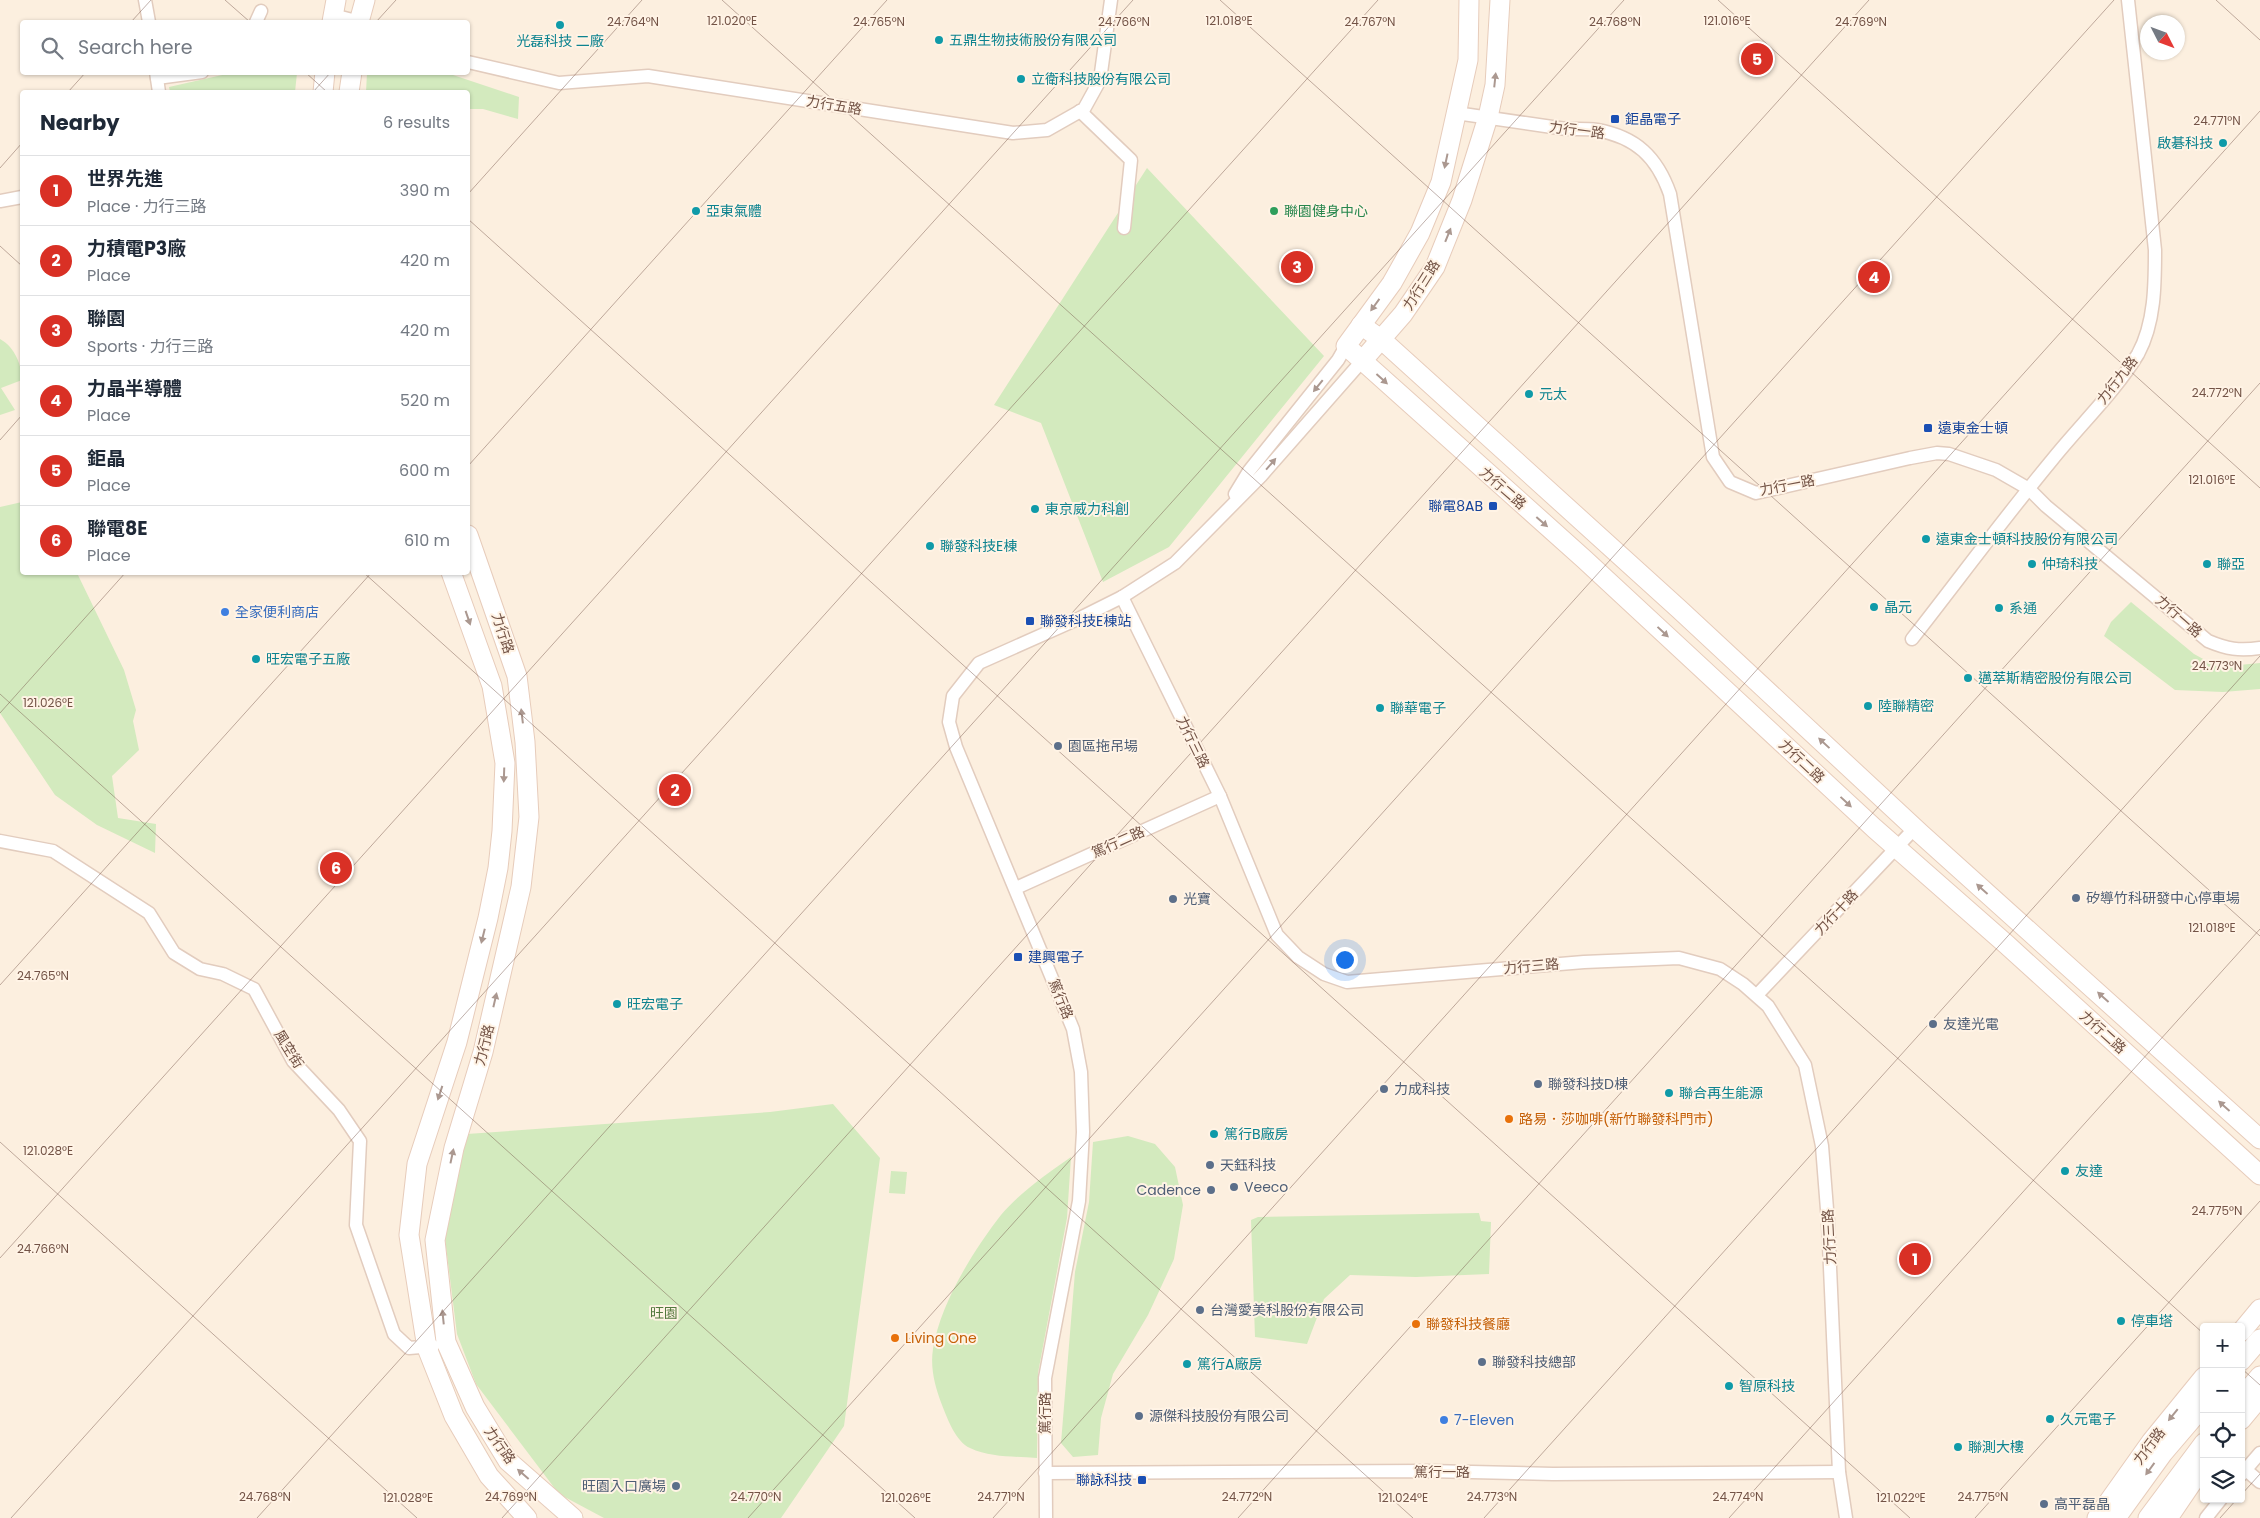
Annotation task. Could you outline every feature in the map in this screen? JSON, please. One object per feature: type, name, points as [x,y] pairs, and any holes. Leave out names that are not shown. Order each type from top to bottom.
[{"type":"street","points":[[145,0],[148,20]]},
{"type":"street","points":[[360,20],[365,0]]},
{"type":"street","name":"力行五路","points":[[470,62],[559,83],[648,76],[1013,133],[1048,130],[1084,109],[1100,80],[1112,0]]},
{"type":"street","name":"力行三路","points":[[1225,511],[1249,471],[1338,360],[1392,283],[1420,233],[1442,182],[1468,60],[1469,0]]},
{"type":"street","name":"力行三路","points":[[1500,0],[1495,85],[1488,117],[1462,200],[1435,267],[1403,314],[1382,340],[1261,476],[1175,563],[1122,597],[1220,796],[1277,935],[1298,957],[1324,974],[1347,982],[1584,962],[1680,958],[1720,969],[1757,995],[1768,1006],[1804,1065],[1822,1146],[1829,1232],[1839,1472],[1846,1518]]},
{"type":"street","name":"力行九路","points":[[1912,639],[2029,489],[2115,386],[2139,353],[2152,308],[2155,290],[2155,250],[2128,0]]},
{"type":"street","points":[[334,12],[354,20]]},
{"type":"street","points":[[157,75],[159,90]]},
{"type":"street","points":[[323,90],[326,75]]},
{"type":"street","points":[[349,90],[352,75]]},
{"type":"street","points":[[1080,111],[1131,160],[1124,228]]},
{"type":"street","name":"力行一路","points":[[1456,113],[1570,129],[1596,130],[1622,136],[1645,151],[1663,173],[1670,194],[1713,457],[1730,482],[1756,492],[1937,453],[1950,454],[1996,470],[2029,489],[2046,506],[2208,641],[2227,649],[2240,651],[2260,648]]},
{"type":"street","points":[[0,201],[20,196]]},
{"type":"street","name":"力行二路","points":[[1361,325],[1382,340],[1679,609],[1915,828],[2260,1139]]},
{"type":"street","name":"力行二路","points":[[1346,346],[1591,565],[1896,847],[2006,944],[2260,1175]]},
{"type":"street","name":"力行路","points":[[470,540],[494,604],[517,676],[525,742],[529,817],[521,887],[483,1052],[454,1148],[435,1240],[446,1342],[475,1407],[508,1461],[573,1518]]},
{"type":"street","name":"力行路","points":[[452,575],[492,686],[505,763],[498,868],[488,918],[457,1042],[417,1164],[409,1234],[427,1348],[454,1416],[490,1476],[504,1495],[527,1518]]},
{"type":"street","name":"篤行路","points":[[1046,1518],[1045,1378],[1079,1201],[1083,1132],[1081,1072],[1073,1029],[1016,888],[985,822],[956,747],[949,722],[953,696],[979,663],[1122,597]]},
{"type":"street","name":"篤行二路","points":[[1016,888],[1220,796]]},
{"type":"street","name":"力行十路","points":[[1757,995],[1915,828]]},
{"type":"street","name":"風空街","points":[[0,841],[53,851],[60,855],[150,913],[174,953],[200,969],[223,974],[254,989],[293,1060],[339,1110],[360,1141],[356,1224],[394,1334],[409,1348],[427,1348],[446,1342]]},
{"type":"street","points":[[2245,1327],[2260,1309]]},
{"type":"street","points":[[2245,1356],[2260,1339]]},
{"type":"street","points":[[2245,1393],[2260,1376]]},
{"type":"street","name":"力行路","points":[[2097,1518],[2151,1442],[2200,1383]]},
{"type":"street","points":[[2245,1415],[2260,1397]]},
{"type":"street","name":"力行路","points":[[2116,1518],[2163,1453],[2200,1410]]},
{"type":"street","points":[[2148,1518],[2200,1448]]},
{"type":"street","points":[[2245,1471],[2260,1453]]},
{"type":"street","name":"篤行一路","points":[[1045,1473],[1428,1471],[1553,1474],[1839,1472]]},
{"type":"street","points":[[2168,1518],[2200,1472]]},
{"type":"street","points":[[2245,1473],[2260,1482]]},
{"type":"street","points":[[504,1495],[519,1518]]},
{"type":"street","points":[[2206,1518],[2218,1503]]},
{"type":"green space","points":[[222,75],[297,75],[295,90],[170,90],[169,87]]},
{"type":"green space","points":[[367,75],[453,75],[519,97],[518,119],[483,109],[470,109],[470,90],[366,90]]},
{"type":"green space","points":[[1147,168],[1324,356],[1169,547],[1103,582],[1041,423],[994,405]]},
{"type":"green space","points":[[0,339],[10,347],[17,357],[20,366],[20,381],[1,388],[15,410],[0,415]]},
{"type":"green space","points":[[20,502],[20,575],[78,575],[124,670],[136,710],[133,721],[139,750],[112,776],[118,818],[156,824],[155,853],[97,825],[55,795],[0,713],[0,507]]},
{"type":"green space","points":[[2131,602],[2194,654],[2218,667],[2260,663],[2260,689],[2223,692],[2175,690],[2104,636],[2111,622]]},
{"type":"green space","name":"旺園","points":[[833,1104],[880,1158],[844,1426],[781,1518],[604,1518],[559,1494],[476,1384],[457,1334],[445,1239],[467,1134],[770,1112]]},
{"type":"green space","points":[[1128,1136],[1155,1144],[1175,1167],[1183,1205],[1174,1259],[1148,1315],[1113,1374],[1101,1418],[1098,1455],[1073,1457],[1061,1443],[1075,1272],[1089,1202],[1093,1142]]},
{"type":"green space","points":[[1071,1157],[1067,1218],[1038,1373],[1037,1458],[986,1454],[970,1448],[960,1441],[949,1423],[935,1384],[932,1363],[937,1332],[950,1296],[959,1279],[969,1261],[1001,1215],[1024,1192]]},
{"type":"green space","points":[[891,1171],[907,1172],[905,1194],[889,1193]]},
{"type":"green space","points":[[1479,1213],[1481,1221],[1491,1222],[1489,1274],[1416,1277],[1350,1275],[1324,1299],[1307,1344],[1255,1337],[1251,1220],[1258,1217]]},
{"type":"place","name":"光磊科技 二廠","points":[[560,25]]},
{"type":"place","name":"五鼎生物技術股份有限公司","points":[[939,40]]},
{"type":"place","name":"鉅晶","points":[[1757,59]]},
{"type":"place","name":"立衛科技股份有限公司","points":[[1021,79]]},
{"type":"place","name":"鉅晶電子","points":[[1615,119]]},
{"type":"place","name":"啟碁科技","points":[[2223,143]]},
{"type":"place","name":"亞東氣體","points":[[696,211]]},
{"type":"place","name":"聯園健身中心","points":[[1274,211]]},
{"type":"place","name":"聯園","points":[[1297,267]]},
{"type":"place","name":"力晶半導體","points":[[1874,277]]},
{"type":"place","name":"元太","points":[[1529,394]]},
{"type":"place","name":"遠東金士頓","points":[[1928,428]]},
{"type":"place","name":"聯電8AB","points":[[1493,506]]},
{"type":"place","name":"東京威力科創","points":[[1035,509]]},
{"type":"place","name":"遠東金士頓科技股份有限公司","points":[[1926,539]]},
{"type":"place","name":"聯發科技E棟","points":[[930,546]]},
{"type":"place","name":"仲琦科技","points":[[2032,564]]},
{"type":"place","name":"聯亞","points":[[2207,564]]},
{"type":"place","name":"晶元","points":[[1874,607]]},
{"type":"place","name":"系通","points":[[1999,608]]},
{"type":"place","name":"全家便利商店","points":[[225,612]]},
{"type":"place","name":"聯發科技E棟站","points":[[1030,621]]},
{"type":"place","name":"旺宏電子五廠","points":[[256,659]]},
{"type":"place","name":"邁萃斯精密股份有限公司","points":[[1968,678]]},
{"type":"place","name":"陸聯精密","points":[[1868,706]]},
{"type":"place","name":"聯華電子","points":[[1380,708]]},
{"type":"place","name":"園區拖吊場","points":[[1058,746]]},
{"type":"place","name":"力積電P3廠","points":[[675,790]]},
{"type":"place","name":"聯電8E","points":[[336,868]]},
{"type":"place","name":"矽導竹科研發中心停車場","points":[[2076,898]]},
{"type":"place","name":"光寶","points":[[1173,899]]},
{"type":"place","name":"建興電子","points":[[1018,957]]},
{"type":"place","name":"旺宏電子","points":[[617,1004]]},
{"type":"place","name":"友達光電","points":[[1933,1024]]},
{"type":"place","name":"聯發科技D棟","points":[[1538,1084]]},
{"type":"place","name":"力成科技","points":[[1384,1089]]},
{"type":"place","name":"聯合再生能源","points":[[1669,1093]]},
{"type":"place","name":"路易．莎咖啡(新竹聯發科門市)","points":[[1509,1119]]},
{"type":"place","name":"篤行B廠房","points":[[1214,1134]]},
{"type":"place","name":"天鈺科技","points":[[1210,1165]]},
{"type":"place","name":"友達","points":[[2065,1171]]},
{"type":"place","name":"Veeco","points":[[1234,1187]]},
{"type":"place","name":"Cadence","points":[[1211,1190]]},
{"type":"place","name":"世界先進","points":[[1915,1259]]},
{"type":"place","name":"台灣愛美科股份有限公司","points":[[1200,1310]]},
{"type":"place","name":"停車塔","points":[[2121,1321]]},
{"type":"place","name":"聯發科技餐廳","points":[[1416,1324]]},
{"type":"place","name":"Living One","points":[[895,1338]]},
{"type":"place","name":"聯發科技總部","points":[[1482,1362]]},
{"type":"place","name":"篤行A廠房","points":[[1187,1364]]},
{"type":"place","name":"智原科技","points":[[1729,1386]]},
{"type":"place","name":"源傑科技股份有限公司","points":[[1139,1416]]},
{"type":"place","name":"久元電子","points":[[2050,1419]]},
{"type":"place","name":"7-Eleven","points":[[1444,1420]]},
{"type":"place","name":"聯測大樓","points":[[1958,1447]]},
{"type":"place","name":"聯詠科技","points":[[1142,1480]]},
{"type":"place","name":"旺園入口廣場","points":[[676,1486]]},
{"type":"place","name":"高平磊晶","points":[[2044,1504]]}]
